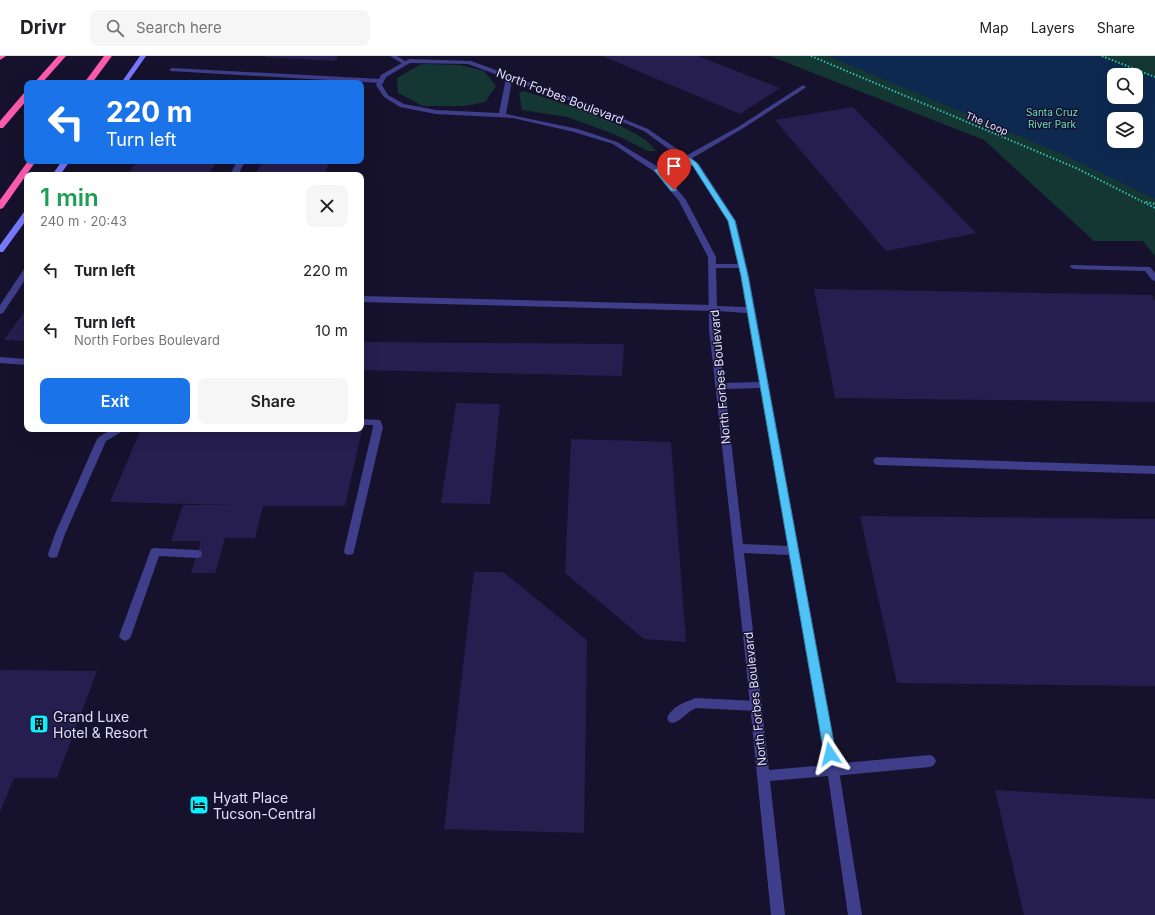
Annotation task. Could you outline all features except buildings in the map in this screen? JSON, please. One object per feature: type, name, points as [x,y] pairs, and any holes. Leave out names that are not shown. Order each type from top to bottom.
[{"type":"highway","points":[[41,80],[62,56]]},
{"type":"highway","points":[[90,80],[108,56]]},
{"type":"highway","points":[[0,126],[24,98]]},
{"type":"highway","points":[[0,206],[24,172]]},
{"type":"main road","points":[[126,80],[144,56]]},
{"type":"main road","points":[[0,250],[24,218]]},
{"type":"street","points":[[393,56],[405,63]]},
{"type":"street","name":"North Forbes Boulevard","points":[[778,915],[713,329],[712,257],[682,200],[658,170],[615,143],[576,130],[513,116],[436,112],[402,106],[386,96],[379,85],[383,76],[409,61],[433,60],[469,62],[509,76],[646,130],[695,164],[732,221],[764,385],[833,770],[855,915]]},
{"type":"street","points":[[172,70],[362,80]]},
{"type":"street","points":[[285,80],[287,76]]},
{"type":"street","points":[[502,115],[509,76]]},
{"type":"street","points":[[364,80],[381,81]]},
{"type":"street","points":[[658,170],[686,158],[740,128],[803,87]]},
{"type":"street","points":[[712,266],[742,266]]},
{"type":"street","points":[[1074,267],[1146,269],[1155,278]]},
{"type":"street","points":[[0,311],[24,275]]},
{"type":"street","points":[[364,299],[750,310]]},
{"type":"street","points":[[0,360],[24,362]]},
{"type":"street","points":[[720,386],[764,385]]},
{"type":"street","points":[[349,551],[378,427],[377,422],[364,422]]},
{"type":"street","points":[[53,554],[60,534],[102,439],[115,432]]},
{"type":"street","points":[[878,461],[1155,470]]},
{"type":"street","points":[[738,548],[794,551]]},
{"type":"street","points":[[125,636],[155,552],[196,554]]},
{"type":"street","points":[[672,718],[684,708],[696,703],[756,706]]},
{"type":"street","points":[[763,776],[930,760]]},
{"type":"path","name":"The Loop","points":[[811,56],[1069,165],[1155,208]]},
{"type":"path","points":[[1102,56],[1155,77]]},
{"type":"path","points":[[1141,200],[1155,204]]},
{"type":"green space","name":"Santa Cruz River Park","points":[[770,56],[1155,56],[1155,256],[1143,241],[1094,241],[984,140]]},
{"type":"green space","points":[[421,64],[460,65],[484,71],[496,86],[485,102],[464,106],[423,106],[398,93],[397,78]]},
{"type":"green space","points":[[524,91],[596,115],[616,124],[648,142],[656,151],[648,151],[614,134],[567,117],[522,110],[519,92]]},
{"type":"water","points":[[828,56],[1098,56],[1129,68],[1107,68],[1107,104],[1143,104],[1143,73],[1155,78],[1155,199],[1064,155]]},
{"type":"place","name":"Grand Luxe Hotel & Resort","points":[[39,724]]},
{"type":"place","name":"Hyatt Place Tucson-Central","points":[[199,805]]},
{"type":"route","points":[[674,190],[658,170],[686,158],[695,164],[732,221],[745,276],[830,754]]}]
